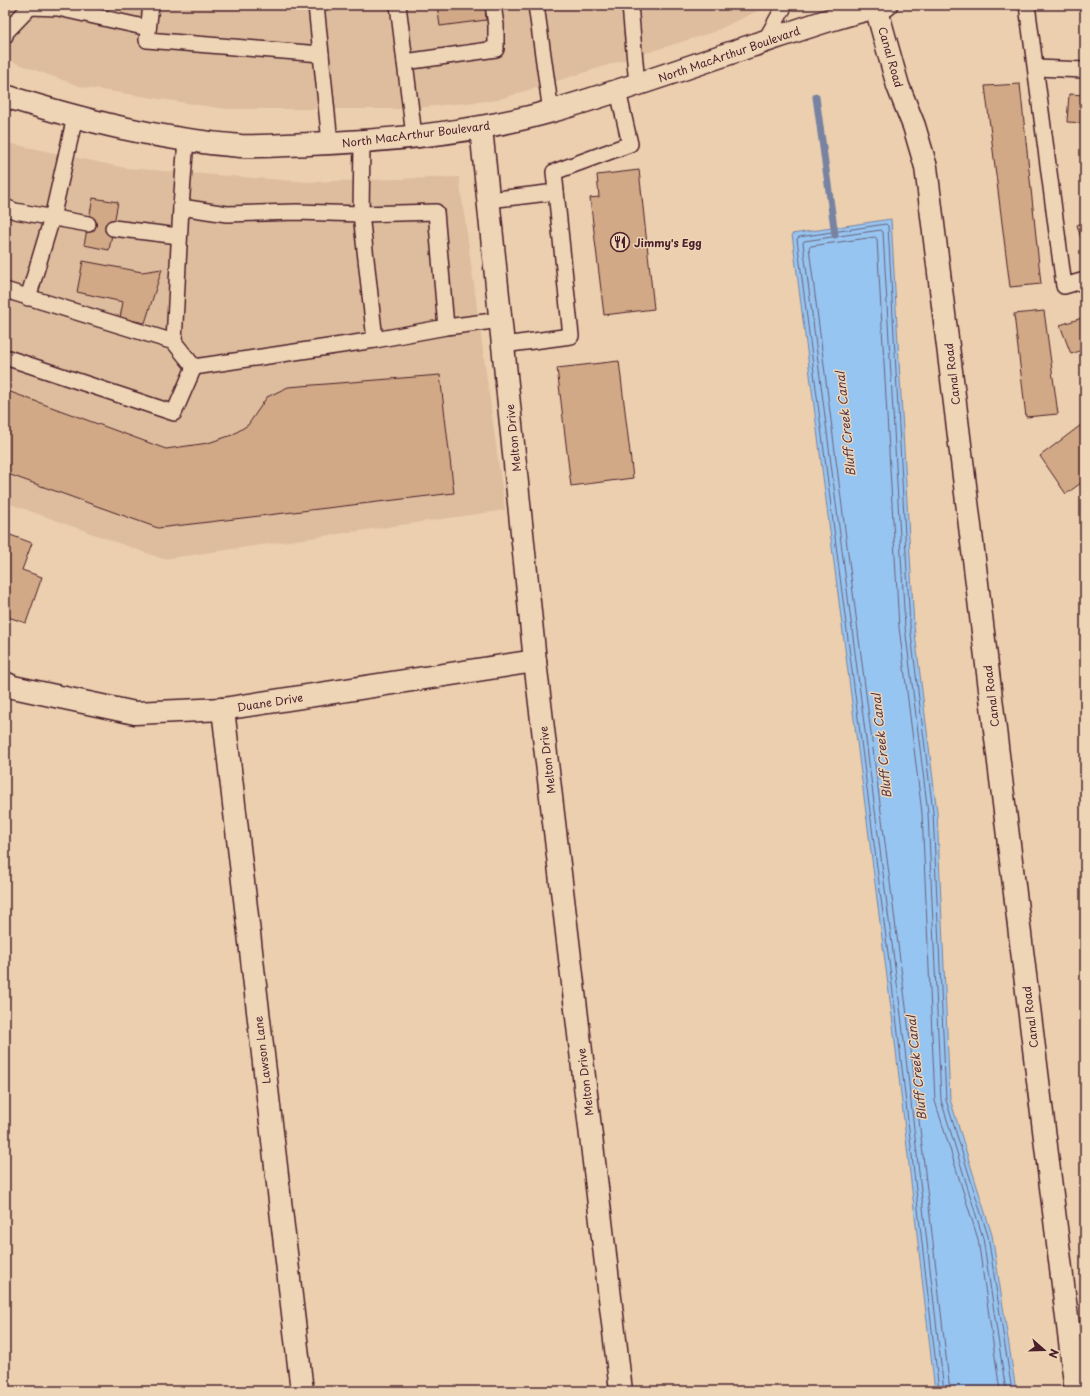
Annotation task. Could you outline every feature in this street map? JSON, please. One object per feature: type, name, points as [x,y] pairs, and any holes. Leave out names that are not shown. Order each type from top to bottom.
[{"type":"street","name":"North MacArthur Boulevard","points":[[5,96],[75,117],[134,131],[186,139],[243,146],[362,142],[481,128],[551,112],[628,88],[764,41],[874,6]]},
{"type":"street","name":"Canal Road","points":[[874,6],[898,86],[914,126],[926,167],[1076,1391]]},
{"type":"street","name":"Melton Drive","points":[[481,128],[535,661],[621,1391]]},
{"type":"street","name":"Duane Drive","points":[[5,683],[13,687],[135,713],[223,709],[535,661]]},
{"type":"street","name":"Lawson Lane","points":[[223,709],[302,1391]]},
{"type":"lane","points":[[151,5],[147,40],[321,54]]},
{"type":"lane","points":[[316,5],[330,143]]},
{"type":"lane","points":[[398,5],[414,136]]},
{"type":"lane","points":[[405,62],[496,48],[496,25],[493,5]]},
{"type":"lane","points":[[536,5],[551,112]]},
{"type":"lane","points":[[503,345],[571,336],[554,172],[630,144],[628,88],[630,5]]},
{"type":"lane","points":[[764,41],[785,5]]},
{"type":"lane","points":[[1028,5],[1064,286],[1085,280]]},
{"type":"lane","points":[[5,36],[6,32],[30,7],[58,8],[148,28]]},
{"type":"lane","points":[[1036,68],[1085,70]]},
{"type":"lane","points":[[28,298],[52,218],[75,117]]},
{"type":"lane","points":[[174,342],[179,236],[186,139]]},
{"type":"lane","points":[[362,142],[361,214],[375,340]]},
{"type":"lane","points":[[489,200],[556,192]]},
{"type":"lane","points":[[5,207],[15,211],[88,224]]},
{"type":"lane","points":[[181,207],[227,214],[297,212],[361,214],[436,212],[446,327]]},
{"type":"lane","points":[[113,228],[179,236]]},
{"type":"lane","points":[[5,290],[174,342],[194,367]]},
{"type":"lane","points":[[194,367],[375,340],[446,327],[501,320]]},
{"type":"lane","points":[[5,357],[174,413],[194,367]]},
{"type":"shaded area","points":[[5,5],[770,5],[713,32],[497,100],[402,109],[226,109],[82,87],[5,59]]},
{"type":"shaded area","points":[[8,143],[125,168],[308,182],[459,177],[505,510],[163,559],[5,502],[5,152]]},
{"type":"water","points":[[891,219],[914,626],[937,812],[950,1099],[992,1235],[1016,1391],[935,1391],[892,1016],[792,234]]},
{"type":"building","points":[[437,5],[485,5],[486,20],[440,26]]},
{"type":"building","points":[[1020,84],[1041,284],[1010,287],[985,86]]},
{"type":"building","points":[[1069,94],[1085,95],[1085,123],[1067,122]]},
{"type":"building","points":[[639,170],[654,309],[604,315],[590,198],[599,197],[597,175]]},
{"type":"building","points":[[93,198],[118,202],[109,250],[84,245]]},
{"type":"building","points":[[1085,222],[1085,252],[1077,225]]},
{"type":"building","points":[[83,261],[142,272],[162,269],[145,323],[120,318],[123,302],[77,292]]},
{"type":"building","points":[[1044,311],[1058,414],[1026,417],[1014,314]]},
{"type":"building","points":[[1085,317],[1085,349],[1071,354],[1060,325]]},
{"type":"building","points":[[619,361],[633,478],[571,486],[557,368]]},
{"type":"building","points":[[440,375],[454,493],[158,528],[5,473],[5,390],[166,449],[208,443],[232,435],[248,425],[267,397],[288,387]]},
{"type":"building","points":[[1085,422],[1085,480],[1066,494],[1040,456]]},
{"type":"building","points":[[5,533],[32,543],[22,570],[42,577],[26,623],[5,616]]},
{"type":"waterway","name":"Bluff Creek Canal","points":[[816,97],[835,235]]},
{"type":"place","name":"Jimmy's Egg","points":[[620,242]]}]
